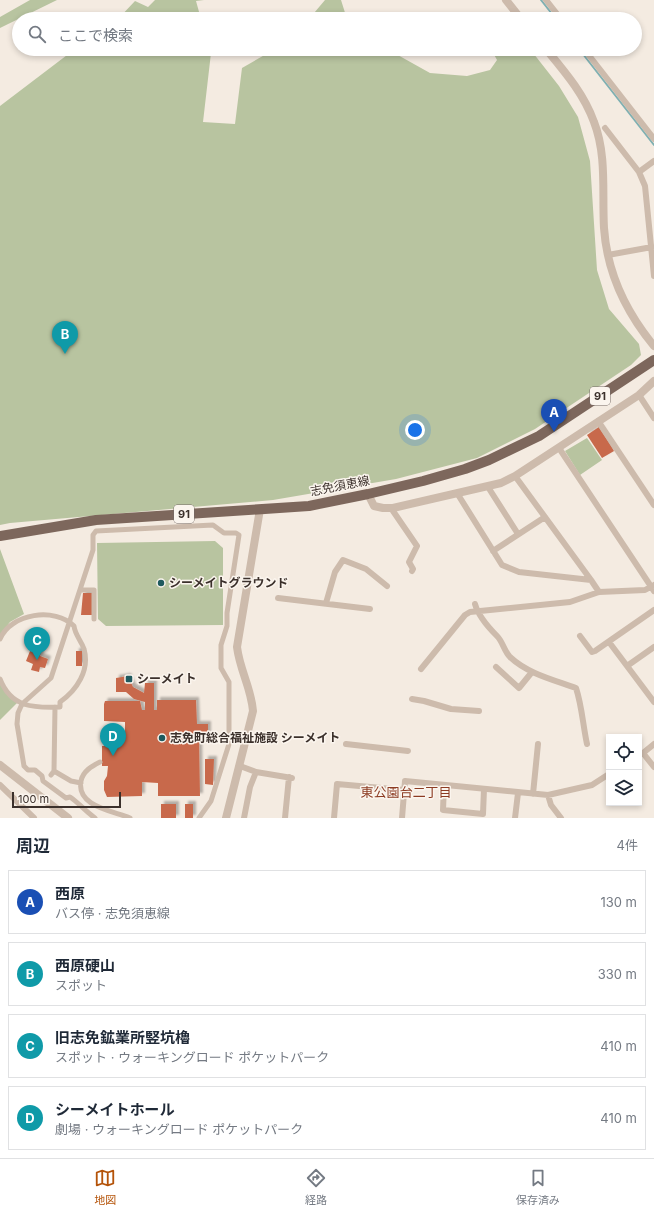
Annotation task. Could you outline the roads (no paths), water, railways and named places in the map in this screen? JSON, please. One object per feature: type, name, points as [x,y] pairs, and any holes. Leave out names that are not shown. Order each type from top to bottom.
[{"type":"main road","name":"志免須恵線","points":[[0,536],[96,520],[309,506],[368,494],[465,469],[489,460],[539,436],[654,360]]},
{"type":"street","points":[[506,0],[515,12]]},
{"type":"street","points":[[546,0],[555,12]]},
{"type":"street","points":[[552,56],[572,81],[596,128],[602,164],[604,229],[608,255],[618,287],[627,308],[638,326],[654,346]]},
{"type":"street","points":[[589,56],[654,139]]},
{"type":"street","points":[[605,128],[639,172],[645,186],[654,276]]},
{"type":"street","points":[[639,172],[654,161]]},
{"type":"street","points":[[608,255],[652,247]]},
{"type":"street","points":[[368,494],[374,506],[393,508],[488,487],[515,476],[559,448],[648,389],[654,381]]},
{"type":"street","points":[[639,395],[654,418]]},
{"type":"street","points":[[598,421],[654,505]]},
{"type":"street","points":[[421,669],[465,615],[477,612],[570,602],[599,592],[634,592],[653,587],[559,448]]},
{"type":"street","points":[[515,476],[599,592]]},
{"type":"street","points":[[488,487],[518,534]]},
{"type":"street","points":[[457,493],[502,565],[519,572],[591,580]]},
{"type":"street","points":[[393,508],[393,511],[417,546],[408,562],[413,569],[412,571]]},
{"type":"street","points":[[226,818],[253,711],[252,696],[240,668],[236,647],[260,509]]},
{"type":"street","points":[[494,551],[545,517]]},
{"type":"street","points":[[95,818],[81,808],[77,802],[70,797],[66,798],[46,783],[42,776],[35,770],[28,770],[24,766],[17,724],[18,713],[22,704],[50,678],[94,550],[93,535],[96,531],[213,525],[224,533],[236,533],[240,535],[227,613],[227,626],[221,645],[221,668],[229,682],[229,744],[211,801],[199,818]]},
{"type":"street","points":[[326,604],[335,572],[344,560],[366,569],[387,586]]},
{"type":"street","points":[[80,590],[94,590],[94,620]]},
{"type":"street","points":[[278,598],[370,609]]},
{"type":"street","points":[[474,604],[477,612],[499,638],[509,656],[532,672],[576,688],[580,699],[581,717],[587,744]]},
{"type":"street","points":[[580,636],[592,652],[609,642],[654,610]]},
{"type":"street","points":[[0,639],[9,626],[21,619],[33,616],[48,615],[69,621],[74,626],[75,632],[84,650],[84,671],[78,685],[60,702],[60,707],[33,707],[22,704],[9,695],[0,679]]},
{"type":"street","points":[[609,642],[654,702]]},
{"type":"street","points":[[628,666],[654,647]]},
{"type":"street","points":[[496,667],[519,688],[532,672]]},
{"type":"street","points":[[412,699],[451,709],[479,711]]},
{"type":"street","points":[[55,707],[53,773],[71,781],[81,783]]},
{"type":"street","points":[[346,744],[408,751]]},
{"type":"street","points":[[533,794],[538,744]]},
{"type":"street","points":[[642,753],[654,744]]},
{"type":"street","points":[[642,755],[654,767]]},
{"type":"street","points":[[100,762],[87,770],[83,775],[81,783],[84,795],[94,805],[130,818]]},
{"type":"street","points":[[0,765],[68,818]]},
{"type":"street","points":[[240,766],[256,772],[291,778],[285,818]]},
{"type":"street","points":[[244,818],[250,786],[256,772]]},
{"type":"street","points":[[402,818],[405,781],[548,795],[586,787],[606,776]]},
{"type":"street","points":[[334,818],[337,784],[404,790]]},
{"type":"street","points":[[0,785],[34,818]]},
{"type":"street","points":[[444,785],[443,810],[482,814],[484,789]]},
{"type":"street","points":[[515,818],[518,793]]},
{"type":"street","points":[[548,795],[552,805],[561,818]]},
{"type":"waterway","points":[[541,0],[550,12]]},
{"type":"waterway","points":[[584,56],[654,145]]},
{"type":"place","name":"西原硬山","points":[[65,354]]},
{"type":"place","name":"西原","points":[[554,432]]},
{"type":"place","name":"シーメイトグラウンド","points":[[161,583]]},
{"type":"place","name":"旧志免鉱業所竪坑櫓","points":[[37,660]]},
{"type":"place","name":"シーメイト","points":[[129,679]]},
{"type":"place","name":"志免町総合福祉施設 シーメイト","points":[[162,738]]},
{"type":"place","name":"シーメイトホール","points":[[113,756]]},
{"type":"district","name":"東公園台二丁目","points":[[406,792]]}]
